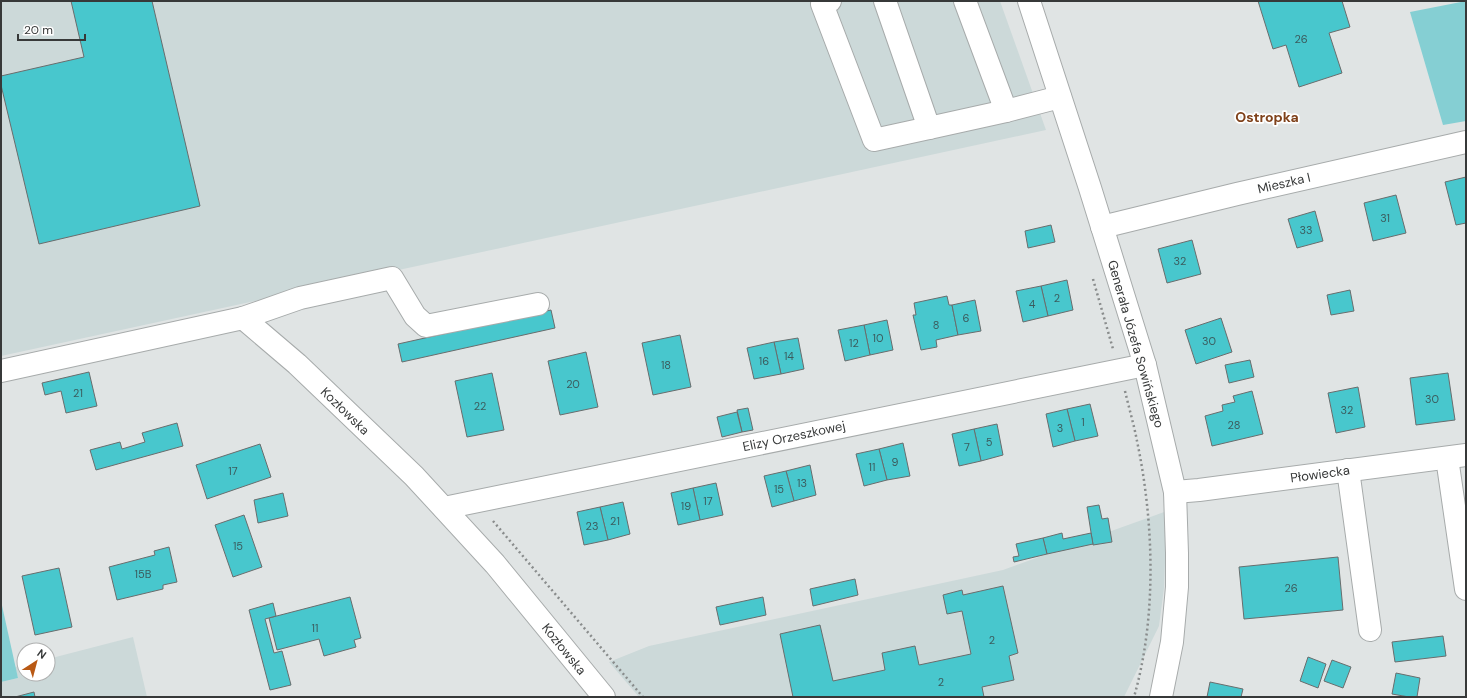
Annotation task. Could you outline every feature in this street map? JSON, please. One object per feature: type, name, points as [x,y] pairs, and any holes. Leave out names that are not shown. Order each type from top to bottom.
[{"type":"street","points":[[830,1],[822,4],[874,140],[1006,111],[1060,97]]},
{"type":"street","points":[[886,1],[929,128]]},
{"type":"street","points":[[965,1],[1006,111]]},
{"type":"street","name":"Generała Józefa Sowińskiego","points":[[1029,1],[1102,227],[1144,365],[1175,492],[1177,553],[1176,602],[1172,642],[1161,697]]},
{"type":"street","name":"Mieszka I","points":[[1102,227],[1252,190],[1466,142]]},
{"type":"street","points":[[1,371],[243,318],[300,298],[392,278],[415,316],[426,326],[538,304]]},
{"type":"street","name":"Kozłowska","points":[[243,318],[297,364],[414,476],[495,564],[604,697]]},
{"type":"street","name":"Elizy Orzeszkowej","points":[[444,508],[1144,365]]},
{"type":"street","points":[[1456,457],[1466,589]]},
{"type":"street","name":"Płowiecka","points":[[1175,492],[1456,457]]},
{"type":"street","points":[[1348,470],[1370,630]]},
{"type":"path","points":[[1124,385],[1138,442],[1150,538],[1151,561],[1149,611],[1142,661],[1134,697]]},
{"type":"path","points":[[491,518],[643,697]]},
{"type":"shaded area","points":[[1,1],[1000,1],[1046,130],[1,356]]},
{"type":"shaded area","points":[[1466,1],[1466,121],[1443,125],[1410,12]]},
{"type":"shaded area","points":[[1167,511],[1164,588],[1159,626],[1124,697],[639,697],[609,662],[649,646],[1003,570]]},
{"type":"shaded area","points":[[1,601],[16,669],[16,678],[1,682]]},
{"type":"shaded area","points":[[133,637],[147,697],[1,697],[1,682],[16,678],[16,682],[56,682],[56,657]]},
{"type":"building","points":[[71,1],[152,1],[200,206],[39,244],[1,85],[1,76],[84,57]]},
{"type":"building","points":[[1258,1],[1342,1],[1350,27],[1329,33],[1342,73],[1299,87],[1286,45],[1273,49]]},
{"type":"building","points":[[1466,177],[1466,223],[1456,225],[1445,182]]},
{"type":"building","points":[[1396,195],[1406,233],[1373,241],[1364,203]]},
{"type":"building","points":[[1315,211],[1323,241],[1297,248],[1288,219]]},
{"type":"building","points":[[1051,225],[1055,242],[1028,248],[1025,231]]},
{"type":"building","points":[[1192,240],[1201,274],[1167,283],[1158,249]]},
{"type":"building","points":[[1067,280],[1073,310],[1048,316],[1041,286]]},
{"type":"building","points":[[1041,286],[1048,316],[1023,322],[1016,291]]},
{"type":"building","points":[[1350,290],[1354,311],[1331,315],[1327,295]]},
{"type":"building","points":[[947,296],[949,305],[952,305],[958,335],[936,340],[937,347],[921,350],[913,315],[916,315],[914,303]]},
{"type":"building","points":[[975,300],[981,331],[958,335],[952,305]]},
{"type":"building","points":[[551,310],[555,328],[402,362],[398,344]]},
{"type":"building","points":[[1221,318],[1232,352],[1196,364],[1185,330]]},
{"type":"building","points":[[887,320],[893,350],[870,355],[864,325]]},
{"type":"building","points":[[864,325],[870,355],[845,361],[838,330]]},
{"type":"building","points":[[680,335],[691,387],[653,395],[642,343]]},
{"type":"building","points":[[798,338],[804,369],[781,374],[774,342]]},
{"type":"building","points":[[774,342],[781,374],[754,379],[747,348]]},
{"type":"building","points":[[586,352],[598,407],[560,415],[548,361]]},
{"type":"building","points":[[1250,360],[1254,377],[1229,383],[1225,365]]},
{"type":"building","points":[[89,372],[97,406],[66,413],[61,391],[45,395],[42,383]]},
{"type":"building","points":[[492,373],[504,430],[467,437],[455,381]]},
{"type":"building","points":[[1448,373],[1455,420],[1416,425],[1410,378]]},
{"type":"building","points":[[1358,387],[1365,427],[1336,433],[1328,393]]},
{"type":"building","points":[[1252,391],[1263,434],[1212,446],[1205,416],[1223,411],[1222,405],[1235,402],[1233,396]]},
{"type":"building","points":[[1090,404],[1098,436],[1075,441],[1067,409]]},
{"type":"building","points":[[748,408],[753,430],[742,432],[737,410]]},
{"type":"building","points":[[1067,409],[1075,441],[1053,447],[1046,414]]},
{"type":"building","points":[[737,412],[742,432],[722,437],[717,417]]},
{"type":"building","points":[[177,423],[183,446],[96,470],[90,450],[120,442],[122,449],[145,442],[142,433]]},
{"type":"building","points":[[997,424],[1003,455],[981,461],[974,429]]},
{"type":"building","points":[[974,429],[981,461],[959,466],[952,434]]},
{"type":"building","points":[[903,443],[910,476],[887,480],[879,449]]},
{"type":"building","points":[[260,444],[271,477],[207,499],[196,465]]},
{"type":"building","points":[[879,449],[887,480],[864,486],[856,454]]},
{"type":"building","points":[[810,465],[816,495],[794,501],[786,471]]},
{"type":"building","points":[[786,471],[794,501],[772,507],[764,476]]},
{"type":"building","points":[[716,483],[723,515],[700,520],[693,488]]},
{"type":"building","points":[[693,488],[700,520],[678,525],[671,493]]},
{"type":"building","points":[[283,493],[288,516],[258,523],[254,500]]},
{"type":"building","points":[[623,502],[630,534],[608,540],[600,507]]},
{"type":"building","points":[[1099,505],[1102,519],[1108,518],[1112,542],[1093,545],[1087,507]]},
{"type":"building","points":[[600,507],[608,540],[584,545],[577,512]]},
{"type":"building","points":[[244,515],[262,567],[233,577],[215,525]]},
{"type":"building","points":[[1062,533],[1063,539],[1091,533],[1093,544],[1047,554],[1043,538]]},
{"type":"building","points":[[1043,538],[1047,554],[1014,562],[1013,557],[1019,556],[1016,544]]},
{"type":"building","points":[[169,547],[177,582],[163,585],[163,589],[117,600],[109,567],[155,555],[154,551]]},
{"type":"building","points":[[1338,557],[1343,610],[1244,619],[1239,567]]},
{"type":"building","points":[[59,568],[72,627],[35,635],[22,576]]},
{"type":"building","points":[[855,579],[858,595],[813,606],[810,589]]},
{"type":"building","points":[[1003,586],[1018,653],[1009,656],[1014,680],[982,687],[984,697],[793,697],[780,634],[820,625],[833,681],[885,670],[882,653],[915,646],[919,665],[971,654],[962,611],[947,614],[943,595],[962,590],[963,595]]},
{"type":"building","points":[[350,597],[361,638],[354,640],[356,647],[324,656],[319,639],[277,650],[269,618]]},
{"type":"building","points":[[763,597],[766,615],[720,625],[716,607]]},
{"type":"building","points":[[273,603],[276,616],[265,619],[274,653],[282,651],[291,685],[270,690],[249,610]]},
{"type":"building","points":[[1443,636],[1446,656],[1395,662],[1392,642]]},
{"type":"building","points":[[1308,657],[1326,664],[1318,688],[1300,681]]},
{"type":"building","points":[[1332,660],[1351,667],[1343,688],[1324,681]]},
{"type":"building","points":[[1396,673],[1420,678],[1417,697],[1392,694]]},
{"type":"building","points":[[1210,682],[1243,689],[1241,697],[1207,697]]},
{"type":"building","points":[[34,692],[35,697],[15,697]]},
{"type":"district","name":"Ostropka","points":[[1267,117]]}]
